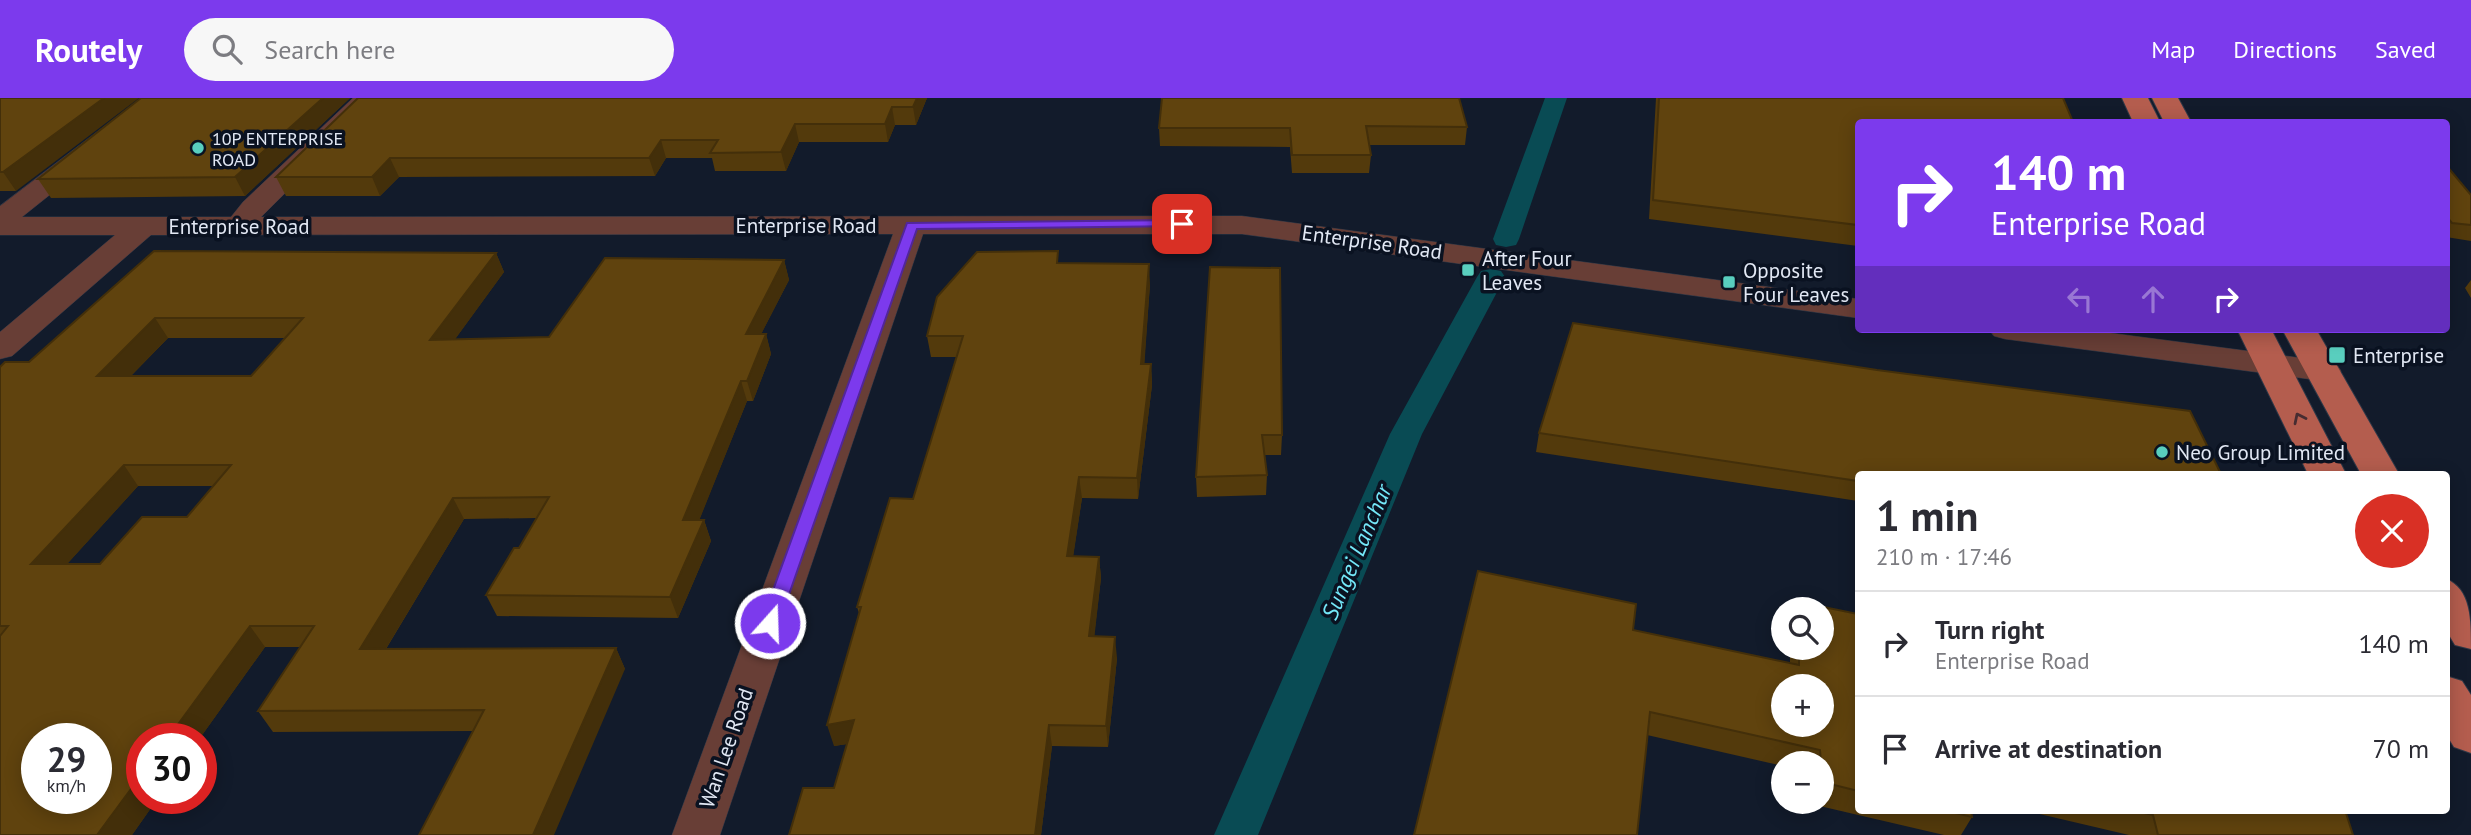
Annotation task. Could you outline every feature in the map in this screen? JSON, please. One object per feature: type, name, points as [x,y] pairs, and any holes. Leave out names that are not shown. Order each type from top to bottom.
[{"type":"main road","points":[[2135,98],[2145,119]]},
{"type":"main road","points":[[2165,98],[2176,119]]},
{"type":"main road","points":[[2256,333],[2326,471]]},
{"type":"main road","points":[[2301,333],[2378,471]]},
{"type":"main road","points":[[2450,600],[2471,633]]},
{"type":"main road","points":[[2450,700],[2471,734]]},
{"type":"street","points":[[0,223],[158,98]]},
{"type":"street","points":[[239,226],[253,208],[368,98]]},
{"type":"street","name":"Enterprise Road","points":[[0,223],[143,226],[1242,225],[1855,309]]},
{"type":"street","name":"Wan Lee Road","points":[[696,835],[912,225]]},
{"type":"street","points":[[0,349],[143,226]]},
{"type":"street","points":[[2037,333],[2324,371]]},
{"type":"building","points":[[0,98],[104,98],[0,172]]},
{"type":"building","name":"10P ENTERPRISE ROAD","points":[[141,98],[323,98],[235,177],[38,179]]},
{"type":"building","points":[[358,98],[917,98],[913,107],[892,107],[885,124],[795,124],[781,152],[710,153],[718,140],[661,140],[649,158],[390,158],[372,177],[276,177]]},
{"type":"building","points":[[1162,98],[1459,98],[1467,127],[1366,126],[1371,155],[1292,155],[1290,128],[1159,128]]},
{"type":"building","points":[[1659,98],[2063,98],[2072,119],[1855,119],[1855,225],[1653,200]]},
{"type":"building","points":[[2450,170],[2471,195],[2471,225],[2452,223]]},
{"type":"building","points":[[154,251],[496,253],[430,340],[549,337],[605,258],[784,260],[746,334],[766,334],[747,381],[741,381],[683,520],[704,520],[670,597],[486,595],[514,548],[519,548],[549,497],[453,498],[360,649],[616,648],[533,835],[419,835],[484,710],[258,711],[314,626],[250,626],[179,723],[126,723],[126,796],[97,835],[0,835],[0,636],[8,626],[0,626],[0,367],[5,362],[29,362]],"holes":[[[155,318],[303,318],[251,376],[97,376]],[[124,465],[231,465],[187,517],[142,517],[100,564],[31,564]]]},
{"type":"building","points":[[1058,251],[1057,263],[1149,264],[1141,364],[1151,364],[1137,478],[1079,477],[1067,556],[1099,557],[1089,636],[1115,637],[1106,726],[1049,725],[1035,835],[789,835],[803,788],[834,788],[854,720],[827,725],[861,607],[857,607],[890,498],[913,499],[963,336],[927,336],[937,297],[977,252]]},
{"type":"building","points":[[1210,267],[1280,268],[1282,435],[1262,435],[1267,475],[1196,477]]},
{"type":"building","points":[[1573,323],[1877,370],[2190,411],[2220,471],[1855,471],[1855,481],[1539,433]]},
{"type":"building","points":[[1478,571],[1636,604],[1633,630],[1799,665],[1799,660],[1834,660],[1834,609],[1855,613],[1855,790],[1834,785],[1834,751],[1820,751],[1650,712],[1637,835],[1414,835]]},
{"type":"building","points":[[2149,814],[2346,814],[2353,835],[2158,835],[2153,815]]},
{"type":"waterway","name":"Sungei Lanchar","points":[[1506,239],[1556,98]]},
{"type":"waterway","name":"Sungei Lanchar","points":[[1236,835],[1406,434],[1491,277]]},
{"type":"place","name":"10P ENTERPRISE ROAD","points":[[198,148]]},
{"type":"place","name":"After Four Leaves","points":[[1468,270]]},
{"type":"place","name":"Opposite Four Leaves","points":[[1729,282]]},
{"type":"place","name":"Enterprise","points":[[2337,355]]},
{"type":"place","name":"Neo Group Limited","points":[[2162,452]]},
{"type":"route","points":[[770,623],[912,225],[1182,224]]}]
